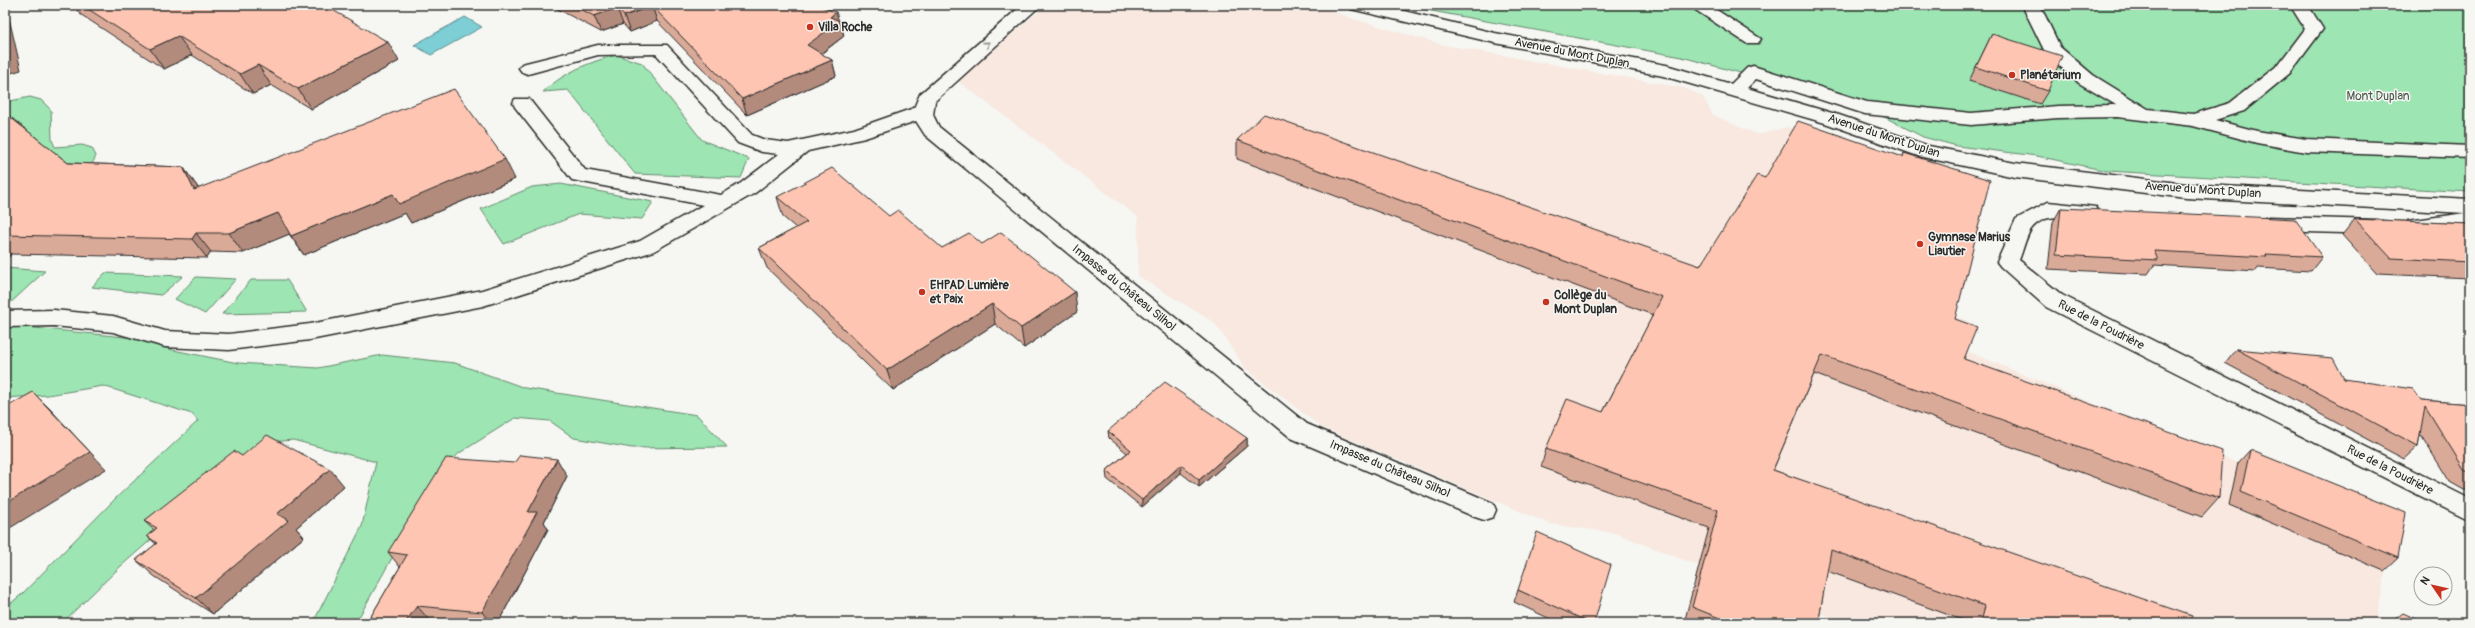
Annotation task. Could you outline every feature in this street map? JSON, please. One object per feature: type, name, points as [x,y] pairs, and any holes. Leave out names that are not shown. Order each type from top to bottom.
[{"type":"street","points":[[528,68],[598,50],[661,49],[745,139],[762,146],[788,149],[858,134],[922,112],[927,98],[957,69],[1032,5]]},
{"type":"street","name":"Avenue du Mont Duplan","points":[[1357,5],[1495,38],[1666,71],[1832,119],[1925,152],[2015,170],[2186,191],[2470,206]]},
{"type":"street","points":[[1697,5],[1752,39]]},
{"type":"street","points":[[2031,5],[2052,50],[2086,79],[2146,115]]},
{"type":"street","points":[[2194,120],[2237,106],[2284,69],[2314,29],[2299,5]]},
{"type":"street","points":[[1735,90],[1753,72],[1865,108],[1971,119],[2065,112],[2117,111],[2194,120],[2263,139],[2321,147],[2430,148],[2470,152]]},
{"type":"street","points":[[522,103],[579,175],[724,202]]},
{"type":"street","name":"Impasse du Château Silhol","points":[[922,112],[923,120],[932,131],[1299,431],[1484,510]]},
{"type":"street","points":[[5,319],[54,318],[113,324],[165,339],[229,342],[310,332],[483,298],[640,249],[748,188],[801,147]]},
{"type":"street","name":"Rue de la Poudrière","points":[[2109,214],[2048,209],[2023,224],[2008,262],[2054,301],[2470,511]]},
{"type":"street","points":[[2247,223],[2397,228],[2470,219]]},
{"type":"shaded area","name":"Collège du Mont Duplan","points":[[1046,5],[1315,5],[1357,20],[1444,45],[1684,88],[1702,96],[1713,115],[1758,135],[1787,127],[1872,160],[1849,280],[1973,323],[1964,350],[2392,527],[2377,623],[1846,623],[1615,533],[1550,524],[1321,427],[1245,368],[1215,323],[1138,276],[1138,217],[958,81]]},
{"type":"green space","name":"Mont Duplan","points":[[1399,5],[2470,5],[2470,192],[2107,171],[2037,156],[1957,146],[1923,137],[1865,107],[1682,57]]},
{"type":"green space","points":[[616,55],[642,63],[702,140],[749,159],[741,178],[635,174],[568,90],[543,92],[559,79],[577,69]]},
{"type":"green space","points":[[30,97],[41,100],[51,110],[52,140],[55,147],[82,145],[92,148],[96,156],[92,164],[79,174],[5,112],[5,102]]},
{"type":"green space","points":[[561,184],[653,202],[642,219],[579,214],[504,244],[481,209],[532,187]]},
{"type":"green space","points":[[5,268],[45,271],[5,308]]},
{"type":"green space","points":[[105,273],[183,276],[161,295],[92,287]]},
{"type":"green space","points":[[196,277],[236,279],[205,314],[175,299]]},
{"type":"green space","points":[[251,280],[287,280],[307,312],[222,314]]},
{"type":"green space","points":[[5,325],[134,338],[173,350],[238,363],[318,368],[382,355],[455,363],[525,388],[697,415],[727,447],[632,448],[574,438],[550,421],[515,418],[458,454],[430,490],[359,617],[348,623],[313,623],[362,526],[376,462],[293,440],[261,443],[121,566],[62,623],[5,623],[5,608],[22,594],[116,498],[198,421],[192,414],[103,386],[48,395],[5,398]]},
{"type":"water","points":[[465,17],[482,27],[431,55],[414,45]]},
{"type":"building","points":[[82,5],[324,5],[388,42],[298,89],[258,65],[240,74],[178,36],[150,49]]},
{"type":"building","points":[[573,5],[817,5],[836,12],[830,17],[840,21],[807,45],[832,60],[742,99],[652,6],[624,16],[617,8],[594,16]]},
{"type":"building","points":[[1992,34],[2062,56],[2048,91],[1976,67]]},
{"type":"building","points":[[454,89],[505,159],[399,204],[393,194],[291,236],[278,213],[229,233],[196,233],[192,239],[5,235],[5,113],[68,163],[183,167],[194,190]]},
{"type":"building","points":[[1264,114],[1700,266],[1757,175],[1765,178],[1798,121],[1903,157],[1904,153],[1990,180],[1955,319],[1977,327],[1964,359],[2222,451],[2219,498],[1822,355],[1773,470],[2192,616],[2192,623],[1981,623],[1985,606],[1831,550],[1819,619],[1828,623],[1732,623],[1692,607],[1718,510],[1546,449],[1567,399],[1603,412],[1662,297],[1237,140]]},
{"type":"building","name":"EHPAD Lumière et Paix","points":[[832,168],[889,216],[898,210],[942,248],[969,233],[982,244],[1001,232],[1075,292],[1021,328],[992,304],[887,370],[759,248],[807,222],[777,197]]},
{"type":"building","points":[[2061,208],[2295,219],[2322,257],[2266,254],[2267,257],[2154,251],[2158,260],[2056,255]]},
{"type":"building","points":[[2355,219],[2470,224],[2470,262],[2391,258]]},
{"type":"building","points":[[2236,349],[2333,358],[2344,379],[2413,389],[2421,400],[2470,404],[2470,472],[2464,469],[2425,406],[2418,446]]},
{"type":"building","points":[[1165,382],[1247,438],[1199,480],[1181,465],[1142,500],[1106,471],[1131,450],[1108,431]]},
{"type":"building","points":[[33,392],[90,452],[5,504],[5,408]]},
{"type":"building","points":[[267,435],[330,469],[277,514],[289,520],[196,598],[136,560],[157,543],[147,536],[157,528],[144,521],[234,451],[242,456]]},
{"type":"building","points":[[2250,450],[2406,513],[2398,558],[2241,492]]},
{"type":"building","points":[[520,455],[557,459],[528,512],[537,512],[482,612],[417,606],[405,623],[367,623],[407,555],[388,552],[446,458],[514,463]]},
{"type":"building","points":[[1537,532],[1611,565],[1594,623],[1518,590]]},
{"type":"building","points":[[2403,613],[2425,623],[2390,623]]},
{"type":"place","name":"Villa Roche","points":[[810,27]]},
{"type":"place","name":"Planétarium","points":[[2012,75]]},
{"type":"place","name":"Gymnase Marius Liautier","points":[[1920,244]]},
{"type":"place","name":"EHPAD Lumière et Paix","points":[[922,292]]},
{"type":"place","name":"Collège du Mont Duplan","points":[[1546,302]]}]
